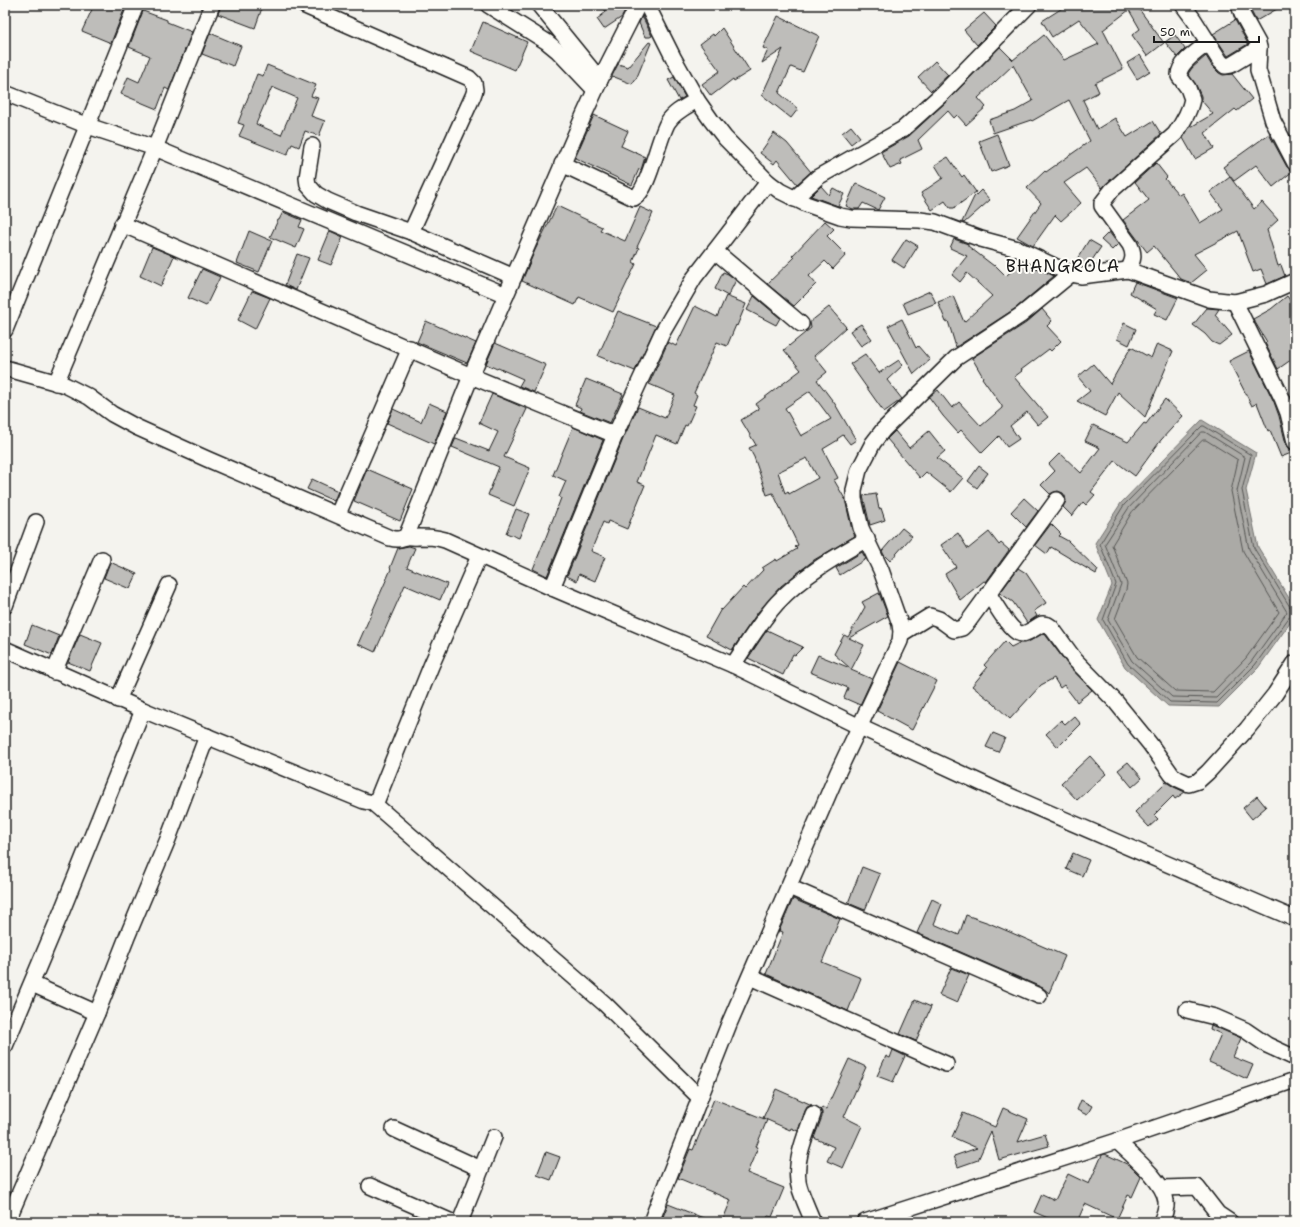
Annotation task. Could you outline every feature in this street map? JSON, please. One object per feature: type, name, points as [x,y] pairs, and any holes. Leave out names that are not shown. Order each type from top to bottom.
[{"type":"street","points":[[5,330],[136,5]]},
{"type":"street","points":[[56,382],[155,148],[212,5]]},
{"type":"street","points":[[488,5],[547,42],[597,85]]},
{"type":"street","points":[[539,5],[597,85]]},
{"type":"street","points":[[406,537],[471,376],[562,164],[597,85],[638,5]]},
{"type":"street","points":[[647,5],[674,59],[711,120],[725,138],[768,182],[794,199],[820,210],[851,218],[920,220],[935,222],[981,239],[1018,249],[1071,274],[1080,276],[1128,270],[1210,299],[1235,302],[1266,294],[1295,281]]},
{"type":"street","points":[[794,199],[818,177],[903,129],[942,94],[1029,5]]},
{"type":"street","points":[[1183,5],[1223,64],[1231,66],[1259,48]]},
{"type":"street","points":[[1239,5],[1242,14],[1258,43],[1258,70],[1271,115],[1276,129],[1295,163]]},
{"type":"street","points":[[305,6],[469,78],[474,83],[475,90],[473,96],[411,232]]},
{"type":"street","points":[[1128,270],[1132,261],[1133,251],[1102,206],[1102,203],[1112,190],[1175,134],[1188,112],[1192,99],[1188,88],[1179,76],[1180,70],[1189,58],[1208,43]]},
{"type":"street","points":[[5,93],[88,126],[155,148],[506,295]]},
{"type":"street","points":[[562,164],[634,198],[642,190],[667,123],[675,114],[698,100]]},
{"type":"street","points":[[312,146],[307,178],[308,185],[311,190],[328,201],[411,232],[514,277]]},
{"type":"street","points":[[552,588],[615,434],[662,333],[694,278],[768,182]]},
{"type":"street","points":[[122,224],[410,348],[471,376],[615,434]]},
{"type":"street","points":[[715,251],[801,324]]},
{"type":"street","points":[[651,1222],[729,1024],[835,779],[896,650],[901,634],[900,624],[881,570],[861,528],[854,499],[854,490],[859,470],[872,443],[883,430],[956,358],[1021,315],[1071,274]]},
{"type":"street","points":[[1235,302],[1282,398],[1288,413],[1295,442]]},
{"type":"street","points":[[338,514],[410,348]]},
{"type":"street","points":[[5,368],[56,382],[75,389],[89,397],[112,414],[136,427],[390,538],[397,540],[406,537],[430,536],[449,542],[732,665],[860,727],[1003,793],[1295,919]]},
{"type":"street","points":[[901,634],[930,616],[939,619],[954,630],[962,628],[1056,500]]},
{"type":"street","points":[[5,606],[36,522]]},
{"type":"street","points":[[732,665],[761,624],[788,593],[827,563],[867,539]]},
{"type":"street","points":[[372,803],[377,800],[431,666],[479,556]]},
{"type":"street","points":[[54,672],[102,559]]},
{"type":"street","points":[[118,700],[169,585]]},
{"type":"street","points":[[988,593],[1005,619],[1018,634],[1025,634],[1042,624],[1051,627],[1072,657],[1115,701],[1150,744],[1172,775],[1188,784],[1198,781],[1208,772],[1247,729],[1275,694],[1295,662]]},
{"type":"street","points":[[5,649],[118,700],[372,803],[605,1004],[700,1098]]},
{"type":"street","points":[[5,1046],[32,984],[143,710]]},
{"type":"street","points":[[7,1222],[97,1013],[168,839],[207,736]]},
{"type":"street","points":[[789,887],[1039,996]]},
{"type":"street","points":[[750,977],[946,1064]]},
{"type":"street","points":[[32,984],[97,1013]]},
{"type":"street","points":[[1187,1010],[1215,1017],[1244,1030],[1267,1045],[1295,1058]]},
{"type":"street","points":[[865,1222],[1117,1141],[1295,1080]]},
{"type":"street","points":[[813,1114],[803,1142],[798,1170],[798,1182],[813,1222]]},
{"type":"street","points":[[394,1129],[481,1169]]},
{"type":"street","points":[[460,1222],[494,1137]]},
{"type":"street","points":[[1117,1141],[1156,1179],[1162,1188],[1166,1201],[1166,1208],[1161,1222]]},
{"type":"street","points":[[370,1186],[452,1222]]},
{"type":"street","points":[[1162,1188],[1198,1187],[1218,1214],[1230,1222]]},
{"type":"water","points":[[1202,420],[1256,453],[1246,490],[1258,547],[1295,608],[1295,616],[1258,668],[1219,707],[1168,706],[1125,667],[1098,620],[1112,585],[1095,543],[1121,503]]},
{"type":"building","points":[[94,5],[126,5],[111,43],[82,31]]},
{"type":"building","points":[[221,5],[263,5],[255,28],[218,14]]},
{"type":"building","points":[[602,5],[628,5],[622,17],[604,29],[597,19],[606,12]]},
{"type":"building","points":[[1067,5],[1136,5],[1164,43],[1147,56],[1132,35],[1140,29],[1129,10],[1103,30],[1123,69],[1095,83],[1099,92],[1083,100],[1097,129],[1115,118],[1127,137],[1153,121],[1161,134],[1102,188],[1086,168],[1064,183],[1081,203],[1061,221],[1055,215],[1033,246],[1017,237],[1041,203],[1027,188],[1045,171],[1046,172],[1090,141],[1069,100],[1032,121],[1031,120],[993,133],[989,120],[1015,111],[1033,101],[1013,65],[978,98],[986,107],[966,125],[957,115],[954,118],[948,111],[918,140],[922,149],[900,160],[902,164],[890,169],[881,152],[909,136],[948,100],[1000,47],[1013,60],[1044,35],[1064,60],[1099,44],[1079,19],[1052,37],[1042,21]]},
{"type":"building","points":[[1248,5],[1284,5],[1256,21]]},
{"type":"building","points":[[143,11],[192,32],[169,90],[165,88],[157,109],[121,94],[128,77],[139,82],[150,56],[129,47]]},
{"type":"building","points":[[984,13],[996,26],[977,45],[964,30]]},
{"type":"building","points":[[642,16],[652,36],[650,37],[645,37],[639,23]]},
{"type":"building","points":[[778,16],[819,36],[803,72],[791,67],[779,93],[798,109],[791,118],[762,95],[783,49],[762,63],[768,50],[763,48]]},
{"type":"building","points":[[1235,20],[1248,44],[1228,56],[1213,34]]},
{"type":"building","points":[[483,22],[527,42],[515,70],[471,51]]},
{"type":"building","points":[[722,28],[750,71],[734,81],[733,79],[711,96],[702,84],[720,71],[700,44],[713,34],[714,36]]},
{"type":"building","points":[[210,33],[241,46],[233,66],[202,54]]},
{"type":"building","points":[[1175,35],[1185,49],[1177,57],[1165,42]]},
{"type":"building","points":[[649,42],[651,43],[637,77],[632,84],[612,76],[618,64],[628,67]]},
{"type":"building","points":[[1140,55],[1150,71],[1137,79],[1127,63]]},
{"type":"building","points":[[1206,56],[1212,66],[1219,73],[1223,75],[1232,74],[1252,99],[1237,111],[1235,109],[1205,133],[1214,148],[1195,159],[1183,138],[1189,128],[1213,114],[1201,100],[1201,96],[1196,85],[1188,74],[1192,68]]},
{"type":"building","points":[[935,61],[948,75],[931,91],[918,77]]},
{"type":"building","points":[[267,65],[316,85],[311,96],[318,98],[311,116],[325,121],[319,136],[305,131],[299,147],[292,144],[287,155],[239,136],[244,125],[238,123],[257,74],[263,76]],"holes":[[[272,87],[297,98],[281,135],[256,124]]]},
{"type":"building","points":[[674,77],[685,97],[679,100],[668,80]]},
{"type":"building","points":[[594,115],[628,131],[621,146],[645,157],[641,170],[639,169],[632,185],[575,158]]},
{"type":"building","points":[[851,126],[860,137],[851,144],[842,133]]},
{"type":"building","points":[[774,133],[787,143],[811,172],[797,184],[777,160],[774,164],[760,153]]},
{"type":"building","points":[[997,134],[1009,165],[991,172],[979,141]]},
{"type":"building","points":[[1269,134],[1287,167],[1293,171],[1273,187],[1256,165],[1234,181],[1223,167]]},
{"type":"building","points":[[948,157],[962,177],[964,175],[976,192],[954,208],[950,208],[945,201],[932,210],[921,193],[943,178],[935,165]]},
{"type":"building","points":[[1156,163],[1167,177],[1165,179],[1179,195],[1182,193],[1200,223],[1223,209],[1210,192],[1230,177],[1254,209],[1262,202],[1278,220],[1267,230],[1278,266],[1281,265],[1285,276],[1267,284],[1261,269],[1253,272],[1238,231],[1194,254],[1207,270],[1191,283],[1181,279],[1154,246],[1147,252],[1123,220],[1149,200],[1135,182]]},
{"type":"building","points":[[856,183],[885,197],[878,210],[863,203],[859,209],[853,209],[846,206]]},
{"type":"building","points":[[821,186],[829,195],[833,188],[844,194],[838,206],[811,196]]},
{"type":"building","points":[[981,190],[990,200],[964,223],[962,222],[974,197]]},
{"type":"building","points":[[557,206],[602,227],[600,230],[625,241],[640,207],[653,213],[637,247],[639,248],[633,262],[636,264],[613,312],[579,297],[575,305],[522,281],[535,250]]},
{"type":"building","points":[[283,212],[302,220],[299,227],[304,229],[296,248],[270,237]]},
{"type":"building","points":[[825,221],[834,229],[827,236],[846,255],[833,269],[825,261],[809,276],[816,284],[794,306],[767,284],[794,258],[792,256]]},
{"type":"building","points":[[249,231],[272,241],[259,272],[237,263]]},
{"type":"building","points":[[330,231],[343,237],[331,265],[318,260]]},
{"type":"building","points":[[1109,232],[1118,244],[1112,250],[1101,240]]},
{"type":"building","points":[[906,239],[918,246],[904,268],[892,260]]},
{"type":"building","points":[[954,239],[968,244],[968,246],[994,266],[995,265],[1006,276],[1022,261],[1054,276],[1016,308],[956,347],[948,321],[946,322],[938,302],[953,296],[964,322],[992,296],[967,273],[960,282],[952,275],[967,256],[950,248]]},
{"type":"building","points":[[1089,240],[1101,247],[1088,266],[1077,259]]},
{"type":"building","points":[[152,247],[174,256],[161,286],[140,276]]},
{"type":"building","points":[[297,254],[309,258],[296,290],[285,285]]},
{"type":"building","points":[[202,269],[220,277],[206,306],[188,298]]},
{"type":"building","points":[[723,272],[736,280],[728,296],[715,289]]},
{"type":"building","points":[[1135,282],[1178,298],[1167,320],[1154,314],[1157,309],[1130,293]]},
{"type":"building","points":[[252,291],[270,298],[255,329],[238,320]]},
{"type":"building","points":[[930,291],[936,303],[908,314],[903,303]]},
{"type":"building","points":[[726,296],[746,304],[727,346],[717,342],[694,393],[697,395],[693,405],[696,406],[687,426],[685,425],[677,444],[656,435],[637,482],[645,485],[627,529],[608,521],[607,524],[603,522],[591,551],[605,557],[595,581],[579,574],[577,581],[567,576],[623,439],[638,407],[665,418],[675,395],[649,384],[668,342],[676,346],[695,306],[717,317]]},
{"type":"building","points":[[754,296],[780,318],[776,325],[747,310]]},
{"type":"building","points":[[1287,296],[1295,307],[1295,357],[1278,369],[1265,343],[1267,342],[1253,319],[1271,309]]},
{"type":"building","points":[[829,307],[846,327],[814,356],[827,372],[817,380],[835,404],[856,440],[850,444],[843,435],[837,439],[838,440],[823,449],[838,478],[834,480],[845,499],[852,530],[855,536],[814,560],[781,586],[758,612],[732,650],[706,636],[721,609],[722,610],[743,587],[745,589],[763,570],[762,568],[776,559],[777,561],[797,549],[795,547],[798,545],[773,493],[767,495],[754,457],[749,448],[756,445],[741,420],[759,409],[756,404],[801,370],[784,350],[811,328],[810,322]],"holes":[[[810,391],[831,419],[801,436],[785,408]],[[807,458],[818,478],[789,494],[788,491],[785,493],[778,472]]]},
{"type":"building","points":[[1207,308],[1219,309],[1215,315],[1232,335],[1219,345],[1212,342],[1205,334],[1193,325]]},
{"type":"building","points":[[1042,309],[1052,321],[1047,326],[1061,341],[1051,351],[1049,349],[1014,377],[1048,417],[1038,425],[1027,412],[1010,426],[1019,439],[1007,447],[999,436],[982,453],[961,430],[958,433],[929,397],[938,390],[952,408],[959,402],[981,426],[1002,408],[1002,406],[982,378],[983,377],[972,358],[1026,323]]},
{"type":"building","points":[[618,311],[656,326],[635,371],[598,356]]},
{"type":"building","points":[[902,319],[916,348],[918,346],[930,360],[914,374],[888,326]]},
{"type":"building","points":[[426,321],[476,343],[467,363],[417,342]]},
{"type":"building","points":[[1124,323],[1136,329],[1129,345],[1117,339]]},
{"type":"building","points":[[861,324],[872,339],[861,346],[850,331]]},
{"type":"building","points":[[495,343],[546,365],[534,392],[519,386],[523,379],[486,364]]},
{"type":"building","points":[[1157,344],[1173,351],[1145,417],[1118,392],[1105,416],[1077,401],[1090,391],[1078,377],[1093,364],[1110,384],[1131,347],[1151,358]]},
{"type":"building","points":[[1249,351],[1274,402],[1286,444],[1294,452],[1281,457],[1270,430],[1268,431],[1257,403],[1252,406],[1229,361]]},
{"type":"building","points":[[865,354],[879,373],[899,360],[903,365],[887,380],[902,399],[884,412],[850,364]]},
{"type":"building","points":[[586,379],[623,394],[610,423],[580,411],[581,408],[575,405]]},
{"type":"building","points":[[492,394],[527,409],[504,457],[530,468],[514,506],[488,495],[499,467],[452,447],[456,438],[489,451],[498,432],[479,423]]},
{"type":"building","points":[[1165,399],[1183,416],[1161,440],[1135,476],[1115,461],[1091,492],[1095,495],[1086,505],[1083,502],[1072,516],[1063,507],[1066,501],[1063,493],[1058,491],[1050,494],[1041,485],[1055,471],[1049,464],[1060,453],[1081,473],[1100,448],[1085,441],[1093,425],[1128,442],[1144,423],[1146,424]]},
{"type":"building","points":[[429,403],[447,411],[434,444],[387,423],[393,409],[421,422]]},
{"type":"building","points":[[573,427],[603,440],[547,576],[533,569],[561,498],[559,497],[566,481],[553,475]]},
{"type":"building","points":[[895,431],[909,448],[929,431],[945,451],[937,458],[963,478],[951,492],[926,472],[920,478],[887,439]]},
{"type":"building","points":[[979,466],[988,473],[977,488],[968,481]]},
{"type":"building","points":[[367,469],[413,489],[400,521],[354,501]]},
{"type":"building","points":[[312,479],[338,491],[334,501],[307,489]]},
{"type":"building","points":[[876,494],[879,509],[881,508],[885,520],[870,525],[863,496]]},
{"type":"building","points":[[1024,498],[1038,511],[1026,527],[1011,512]]},
{"type":"building","points":[[516,509],[529,514],[519,538],[506,533]]},
{"type":"building","points":[[1051,524],[1061,534],[1059,536],[1068,541],[1098,570],[1096,574],[1051,547],[1047,554],[1035,545]]},
{"type":"building","points":[[902,528],[912,536],[890,561],[882,551]]},
{"type":"building","points":[[989,532],[999,545],[1001,543],[1009,550],[986,582],[984,581],[960,600],[945,574],[956,567],[941,545],[958,533],[968,549]]},
{"type":"building","points":[[409,546],[415,548],[407,567],[447,584],[440,600],[405,585],[375,652],[358,644],[391,569],[390,568],[398,548]]},
{"type":"building","points":[[862,552],[866,559],[840,575],[836,568]]},
{"type":"building","points":[[110,562],[137,574],[130,589],[104,578]]},
{"type":"building","points":[[1018,568],[1026,573],[1046,603],[1034,611],[1037,616],[1027,623],[1013,602],[1000,593]]},
{"type":"building","points":[[879,593],[888,616],[849,638],[864,645],[851,670],[872,679],[860,705],[844,698],[848,688],[810,672],[818,655],[850,668],[834,654],[844,635],[848,637],[865,607],[862,602]]},
{"type":"building","points":[[32,625],[59,636],[52,655],[25,644]]},
{"type":"building","points":[[767,630],[803,647],[795,655],[793,654],[783,675],[748,658]]},
{"type":"building","points":[[1044,633],[1068,665],[1092,690],[1077,702],[1064,685],[1060,688],[1054,678],[1041,685],[1010,719],[972,686],[987,668],[984,665],[1005,641],[1011,647],[1019,643],[1030,641]]},
{"type":"building","points":[[80,634],[102,643],[90,671],[68,662]]},
{"type":"building","points":[[900,662],[937,681],[912,730],[877,711]]},
{"type":"building","points":[[1074,716],[1081,724],[1058,747],[1046,734],[1061,720],[1065,724]]},
{"type":"building","points":[[993,733],[1005,738],[998,752],[986,747]]},
{"type":"building","points":[[1090,756],[1106,774],[1077,800],[1061,783]]},
{"type":"building","points":[[1128,762],[1142,778],[1132,787],[1118,770]]},
{"type":"building","points":[[1166,782],[1185,792],[1175,799],[1173,796],[1154,815],[1158,819],[1149,827],[1135,812]]},
{"type":"building","points":[[1257,796],[1266,807],[1252,819],[1243,808]]},
{"type":"building","points":[[1073,853],[1089,860],[1082,876],[1066,869]]},
{"type":"building","points":[[862,867],[880,874],[865,910],[848,903]]},
{"type":"building","points":[[793,899],[840,919],[822,962],[861,978],[848,1011],[766,974],[783,932],[779,931]]},
{"type":"building","points":[[932,899],[942,904],[934,924],[959,935],[966,915],[989,923],[1065,956],[1049,993],[1043,988],[917,933]]},
{"type":"building","points":[[951,968],[969,975],[957,1003],[939,995]]},
{"type":"building","points":[[915,1000],[931,1007],[916,1041],[900,1034]]},
{"type":"building","points":[[1211,1025],[1241,1038],[1233,1057],[1253,1065],[1247,1079],[1209,1062],[1221,1034],[1210,1029]]},
{"type":"building","points":[[893,1050],[905,1056],[893,1082],[877,1076],[886,1056],[890,1058]]},
{"type":"building","points":[[849,1059],[866,1067],[844,1117],[862,1126],[843,1168],[827,1161],[834,1147],[814,1138],[822,1117],[822,1112],[820,1109],[822,1107],[826,1109]]},
{"type":"building","points":[[776,1089],[812,1105],[807,1107],[798,1131],[791,1128],[790,1130],[763,1118]]},
{"type":"building","points":[[714,1099],[767,1120],[747,1173],[784,1188],[772,1217],[768,1216],[765,1222],[722,1222],[731,1200],[678,1178],[690,1149],[693,1150]]},
{"type":"building","points":[[1081,1100],[1092,1106],[1087,1115],[1077,1110]]},
{"type":"building","points":[[1003,1108],[1028,1119],[1018,1142],[1045,1134],[1049,1146],[999,1160],[991,1131],[978,1160],[958,1167],[954,1156],[977,1148],[952,1137],[963,1113],[995,1127]]},
{"type":"building","points":[[546,1152],[560,1157],[551,1180],[537,1175]]},
{"type":"building","points":[[1105,1154],[1129,1165],[1141,1177],[1132,1197],[1128,1195],[1117,1219],[1085,1204],[1077,1222],[1057,1222],[1034,1212],[1042,1194],[1055,1200],[1068,1174],[1089,1184],[1102,1155]]},
{"type":"building","points":[[668,1204],[711,1221],[711,1222],[661,1222]]},
{"type":"district","name":"BHANGROLA","points":[[1063,266]]}]
